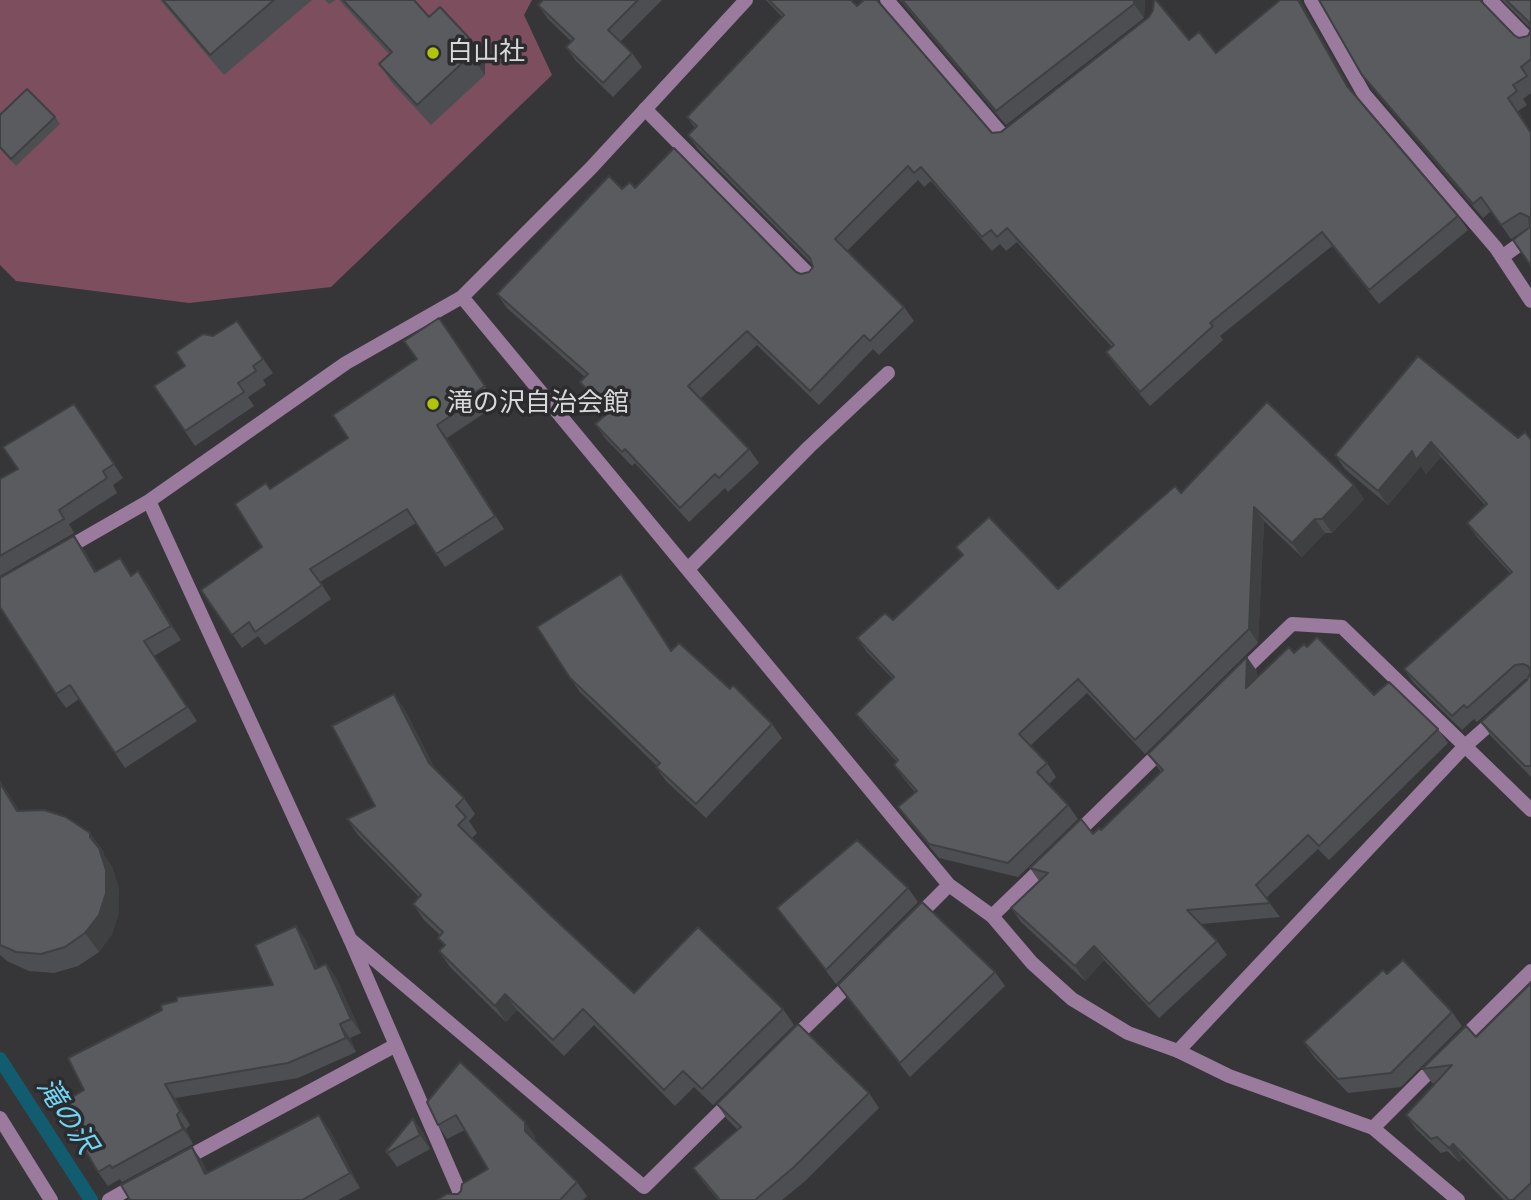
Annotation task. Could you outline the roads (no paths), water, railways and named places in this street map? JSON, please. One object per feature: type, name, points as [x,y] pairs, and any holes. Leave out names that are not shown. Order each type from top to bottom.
[{"type":"street","points":[[46,561],[149,500],[346,363],[462,297],[591,168],[746,0]]},
{"type":"street","points":[[887,0],[1004,138],[1026,121]]},
{"type":"street","points":[[1311,0],[1364,94],[1502,257],[1531,301]]},
{"type":"street","points":[[1490,0],[1531,42]]},
{"type":"street","points":[[645,109],[813,279]]},
{"type":"street","points":[[1502,257],[1531,236]]},
{"type":"street","points":[[462,297],[949,885],[992,916],[1032,963],[1073,999],[1128,1033],[1178,1051],[1229,1076],[1373,1128],[1458,1200]]},
{"type":"street","points":[[688,569],[799,456],[888,373]]},
{"type":"street","points":[[149,500],[350,939],[463,1200]]},
{"type":"street","points":[[1232,682],[1292,624],[1342,627],[1531,810]]},
{"type":"street","points":[[1178,1051],[1464,747],[1512,704]]},
{"type":"street","points":[[992,916],[1172,740]]},
{"type":"street","points":[[900,934],[949,885]]},
{"type":"street","points":[[350,939],[644,1186],[743,1089]]},
{"type":"street","points":[[782,1050],[870,963]]},
{"type":"street","points":[[1373,1128],[1531,971]]},
{"type":"street","points":[[109,1200],[396,1045]]},
{"type":"street","points":[[0,1118],[51,1200]]},
{"type":"waterway","name":"滝の沢","points":[[0,1059],[91,1200]]},
{"type":"place","name":"白山社","points":[[433,53]]},
{"type":"place","name":"滝の沢自治会館","points":[[433,404]]}]
